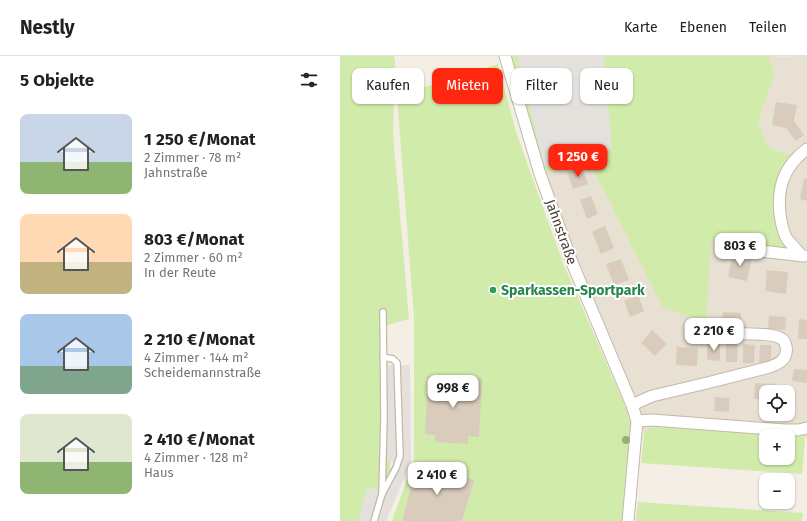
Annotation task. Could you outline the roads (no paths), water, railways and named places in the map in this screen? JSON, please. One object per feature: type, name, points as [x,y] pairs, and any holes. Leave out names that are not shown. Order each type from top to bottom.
[{"type":"street","name":"Jahnstraße","points":[[505,56],[540,174],[573,265],[632,405],[637,421],[628,521]]},
{"type":"street","points":[[804,256],[786,238],[778,200],[782,180],[788,167],[807,149]]},
{"type":"street","points":[[761,251],[804,256]]},
{"type":"street","points":[[632,405],[652,396],[708,384],[770,367],[778,364],[784,359],[786,354],[785,343],[782,339],[776,336],[766,334],[723,334]]},
{"type":"street","points":[[637,421],[652,420],[785,430],[807,428]]},
{"type":"lane","points":[[382,494],[384,312]]},
{"type":"lane","points":[[374,521],[382,494],[396,468],[400,456],[397,363],[394,359],[383,357]]},
{"type":"place","name":"Sparkassen-Sportpark","points":[[493,290]]}]
